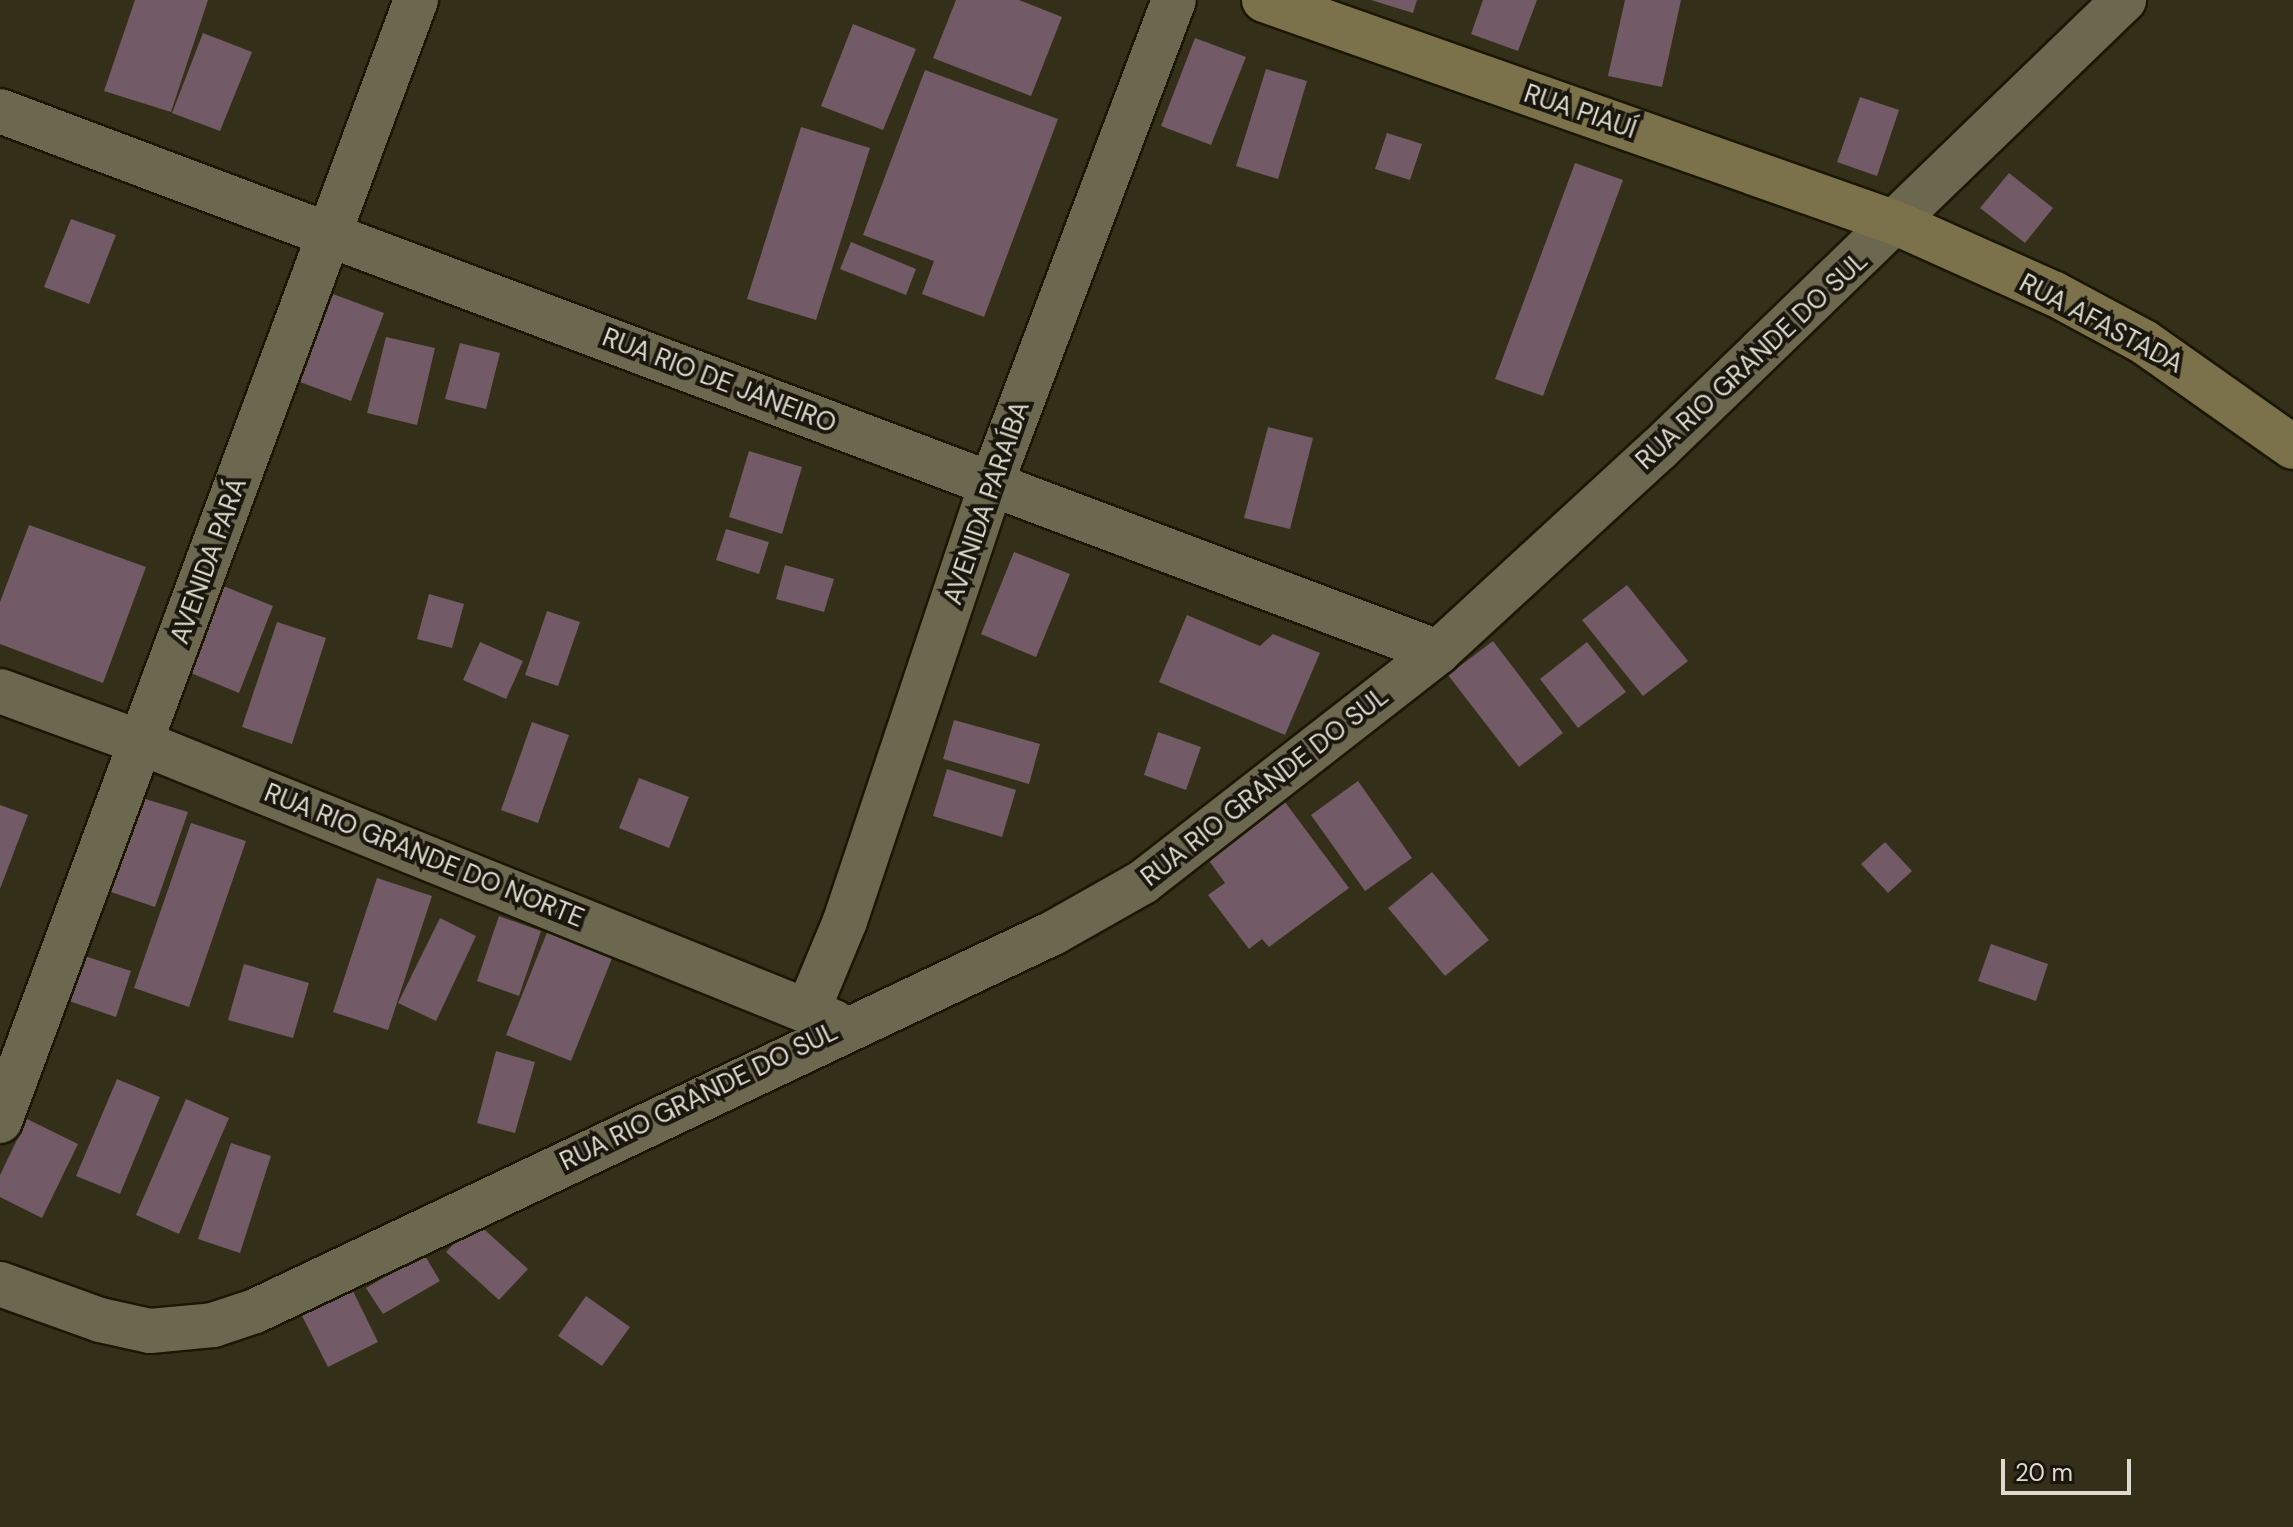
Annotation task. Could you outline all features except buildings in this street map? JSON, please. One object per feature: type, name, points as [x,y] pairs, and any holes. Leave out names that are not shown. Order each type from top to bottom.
[{"type":"street","name":"AVENIDA PARÁ","points":[[0,1121],[416,0]]},
{"type":"street","name":"AVENIDA PARAÍBA","points":[[827,1018],[845,921],[991,484],[1174,0]]},
{"type":"street","name":"RUA PIAUÍ","points":[[1264,0],[1896,223]]},
{"type":"street","name":"RUA RIO GRANDE DO SUL","points":[[0,1284],[128,1327],[150,1331],[213,1325],[303,1289],[827,1018],[1053,933],[1143,882],[1438,652],[1896,223],[2124,0]]},
{"type":"street","name":"RUA RIO DE JANEIRO","points":[[0,111],[1438,652]]},
{"type":"street","name":"RUA AFASTADA","points":[[1896,223],[2055,294],[2144,342],[2293,447]]},
{"type":"street","name":"RUA RIO GRANDE DO NORTE","points":[[0,691],[142,743],[827,1018]]}]
